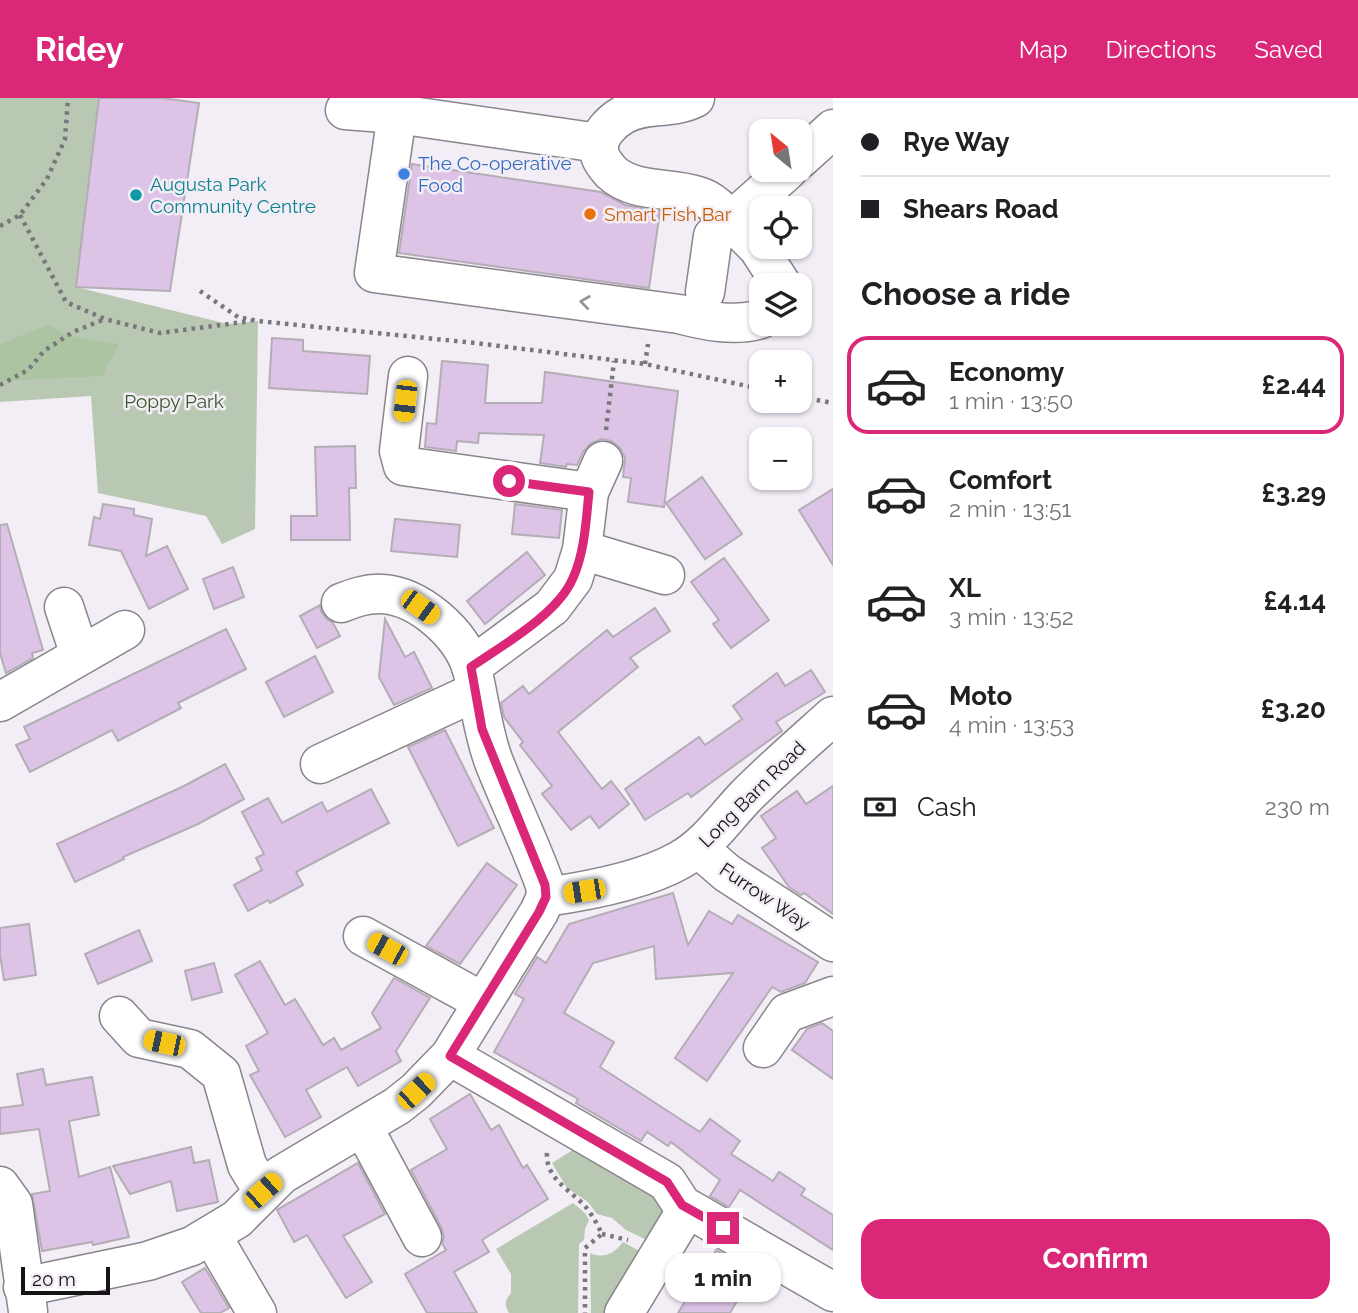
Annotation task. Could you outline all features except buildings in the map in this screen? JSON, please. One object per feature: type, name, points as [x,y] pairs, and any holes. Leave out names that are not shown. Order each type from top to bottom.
[{"type":"street","points":[[695,98],[677,105],[642,108],[609,106],[608,128],[599,143],[601,159],[620,180],[630,185],[696,195],[715,204],[758,248],[774,273]]},
{"type":"street","points":[[345,110],[397,114],[599,143]]},
{"type":"street","points":[[397,114],[374,273],[679,314],[708,321],[749,323]]},
{"type":"street","points":[[812,148],[833,129]]},
{"type":"street","points":[[705,292],[713,236],[775,182]]},
{"type":"street","points":[[320,764],[473,680],[552,607],[573,579],[582,551],[596,476],[403,466],[399,451],[408,376]]},
{"type":"street","points":[[582,551],[665,575]]},
{"type":"street","points":[[0,1186],[13,1204],[26,1300],[171,1255],[212,1236],[237,1219],[281,1175],[363,1127],[416,1091],[450,1056],[539,912],[546,897],[545,885],[482,729],[473,680],[449,631],[420,607],[404,598],[383,594],[362,595],[341,603]]},
{"type":"street","points":[[64,607],[80,655]]},
{"type":"street","points":[[0,702],[125,630]]},
{"type":"street","name":"Long Barn Road","points":[[546,897],[584,891],[664,868],[698,848],[749,793],[833,716]]},
{"type":"street","name":"Furrow Way","points":[[698,848],[727,873],[833,942]]},
{"type":"street","points":[[363,936],[483,1002]]},
{"type":"street","points":[[763,1048],[787,1013],[833,996]]},
{"type":"street","points":[[120,1016],[139,1038],[190,1049],[221,1074],[247,1165],[263,1191]]},
{"type":"street","points":[[450,1056],[667,1182],[682,1205],[684,1214],[624,1313]]},
{"type":"street","points":[[363,1127],[422,1237]]},
{"type":"street","points":[[682,1205],[833,1292]]},
{"type":"street","points":[[212,1236],[257,1313]]},
{"type":"path","points":[[0,226],[20,215],[47,179],[65,139],[68,98]]},
{"type":"path","points":[[20,215],[66,302],[105,318],[160,333],[258,321]]},
{"type":"path","points":[[200,291],[238,317],[258,321],[475,342],[645,364],[749,386]]},
{"type":"path","points":[[0,385],[28,370],[44,351],[74,332],[105,318]]},
{"type":"path","points":[[596,476],[614,361]]},
{"type":"path","points":[[812,399],[833,403]]},
{"type":"path","points":[[552,1114],[547,1160],[560,1184],[583,1204],[596,1220],[602,1234],[585,1248],[585,1313]]},
{"type":"green space","name":"Poppy Park","points":[[0,98],[99,98],[76,287],[228,324],[258,321],[255,529],[222,544],[206,516],[98,493],[91,396],[0,402]]},
{"type":"green space","points":[[48,325],[70,336],[119,344],[102,376],[0,381],[0,344]]},
{"type":"green space","points":[[579,1146],[647,1184],[663,1210],[662,1219],[651,1242],[626,1230],[612,1218],[597,1214],[588,1202],[567,1188],[552,1163]]},
{"type":"green space","points":[[573,1203],[589,1220],[584,1240],[579,1244],[578,1313],[509,1313],[506,1303],[511,1293],[511,1274],[496,1249]]},
{"type":"green space","points":[[623,1242],[647,1255],[606,1313],[591,1313],[590,1253],[608,1254]]},
{"type":"place","name":"The Co-operative Food","points":[[404,174]]},
{"type":"place","name":"Augusta Park Community Centre","points":[[136,195]]},
{"type":"place","name":"Smart Fish Bar","points":[[590,214]]},
{"type":"route","points":[[509,481],[589,492],[582,551],[573,579],[565,592],[530,625],[471,667],[482,729],[537,862],[546,897],[450,1056],[667,1182],[682,1205],[723,1228]]}]
